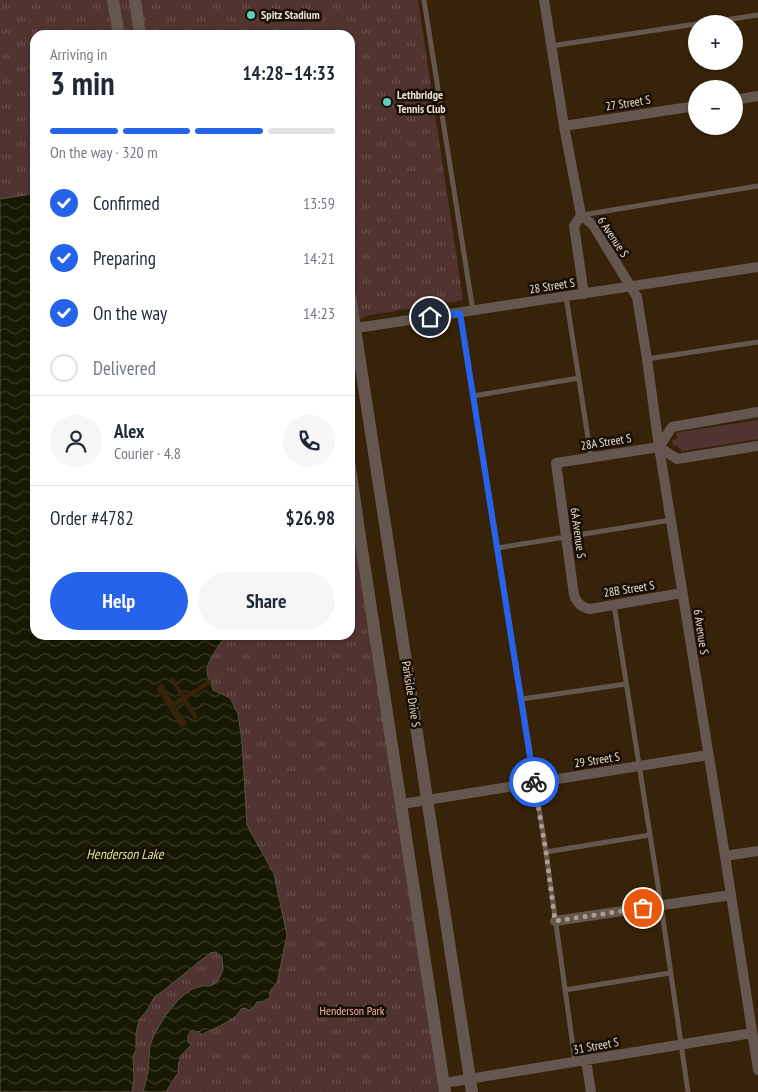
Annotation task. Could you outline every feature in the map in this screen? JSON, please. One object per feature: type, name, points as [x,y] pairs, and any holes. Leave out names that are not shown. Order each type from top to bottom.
[{"type":"street","points":[[113,0],[118,30]]},
{"type":"street","points":[[135,0],[139,30]]},
{"type":"street","name":"6 Avenue S","points":[[544,0],[564,126],[581,215],[593,225],[637,297],[682,593],[758,1065]]},
{"type":"street","points":[[743,98],[758,96]]},
{"type":"street","name":"27 Street S","points":[[564,126],[688,107]]},
{"type":"street","name":"6 Avenue S","points":[[581,215],[574,226],[584,294]]},
{"type":"street","name":"28 Street S","points":[[355,329],[758,267]]},
{"type":"street","name":"Parkside Drive S","points":[[355,348],[472,1092]]},
{"type":"street","points":[[758,412],[672,427],[659,447],[677,459],[758,446]]},
{"type":"street","name":"28A Street S","points":[[556,462],[659,447]]},
{"type":"street","name":"6A Avenue S","points":[[556,462],[574,595],[580,605]]},
{"type":"street","points":[[355,502],[445,1088]]},
{"type":"street","name":"28B Street S","points":[[580,605],[590,609],[682,593]]},
{"type":"street","name":"29 Street S","points":[[402,804],[708,755]]},
{"type":"street","points":[[725,856],[758,851]]},
{"type":"street","points":[[555,921],[731,895]]},
{"type":"street","points":[[746,992],[758,990]]},
{"type":"street","name":"31 Street S","points":[[445,1088],[470,1079],[752,1034]]},
{"type":"street","points":[[580,1061],[591,1092]]},
{"type":"lane","points":[[424,0],[473,311]]},
{"type":"lane","points":[[743,17],[758,15]]},
{"type":"lane","points":[[551,46],[688,25]]},
{"type":"lane","points":[[581,215],[758,186]]},
{"type":"lane","points":[[566,296],[591,457]]},
{"type":"lane","points":[[460,313],[546,852],[565,990],[580,1061]]},
{"type":"lane","points":[[647,359],[758,342]]},
{"type":"lane","points":[[473,396],[579,378]]},
{"type":"lane","points":[[497,548],[671,520]]},
{"type":"lane","points":[[614,605],[688,1092]]},
{"type":"lane","points":[[522,699],[626,684]]},
{"type":"lane","points":[[546,852],[650,836]]},
{"type":"lane","points":[[565,990],[670,973]]},
{"type":"green space","points":[[0,0],[418,0],[463,300],[369,315],[355,322],[355,30],[30,30],[30,195],[0,199]]},
{"type":"green space","points":[[758,420],[758,439],[683,451],[675,445],[673,446],[672,439],[675,440],[677,437],[676,433]]},
{"type":"green space","name":"Henderson Park","points":[[355,500],[445,1092],[166,1092],[177,1074],[181,1055],[192,1044],[188,1042],[188,1035],[193,1030],[199,1031],[201,1034],[240,1009],[253,1008],[277,983],[274,874],[247,825],[242,741],[238,714],[230,698],[213,691],[207,671],[211,658],[223,640],[355,640]]},
{"type":"green space","points":[[216,952],[222,957],[223,970],[218,981],[212,987],[202,986],[179,999],[166,1015],[150,1045],[148,1072],[143,1092],[132,1092],[134,1078],[133,1056],[136,1050],[136,1034],[139,1020],[154,998],[210,953]]},
{"type":"water","name":"Henderson Lake","points":[[30,194],[30,640],[223,640],[209,662],[207,667],[208,676],[213,690],[230,698],[238,714],[242,741],[247,825],[274,874],[287,935],[277,983],[270,991],[270,998],[257,1002],[249,1010],[241,1009],[235,1017],[201,1035],[199,1031],[192,1030],[188,1035],[188,1042],[192,1044],[181,1056],[178,1067],[179,1071],[166,1092],[143,1092],[148,1072],[150,1045],[166,1015],[179,999],[192,989],[211,986],[218,981],[223,970],[222,957],[216,952],[210,953],[154,998],[139,1020],[136,1034],[136,1050],[133,1056],[134,1078],[132,1092],[0,1092],[0,199]]},
{"type":"pier","points":[[173,677],[185,695],[210,679],[211,684],[187,699],[198,717],[195,720],[183,702],[176,706],[187,724],[181,728],[156,688],[162,684],[173,702],[181,697],[170,679]]},
{"type":"way so far","points":[[534,782],[555,921],[643,908]]},
{"type":"place","name":"Spitz Stadium","points":[[251,15]]},
{"type":"place","name":"Lethbridge Tennis Club","points":[[387,102]]},
{"type":"route","points":[[430,317],[460,313],[534,782]]}]
